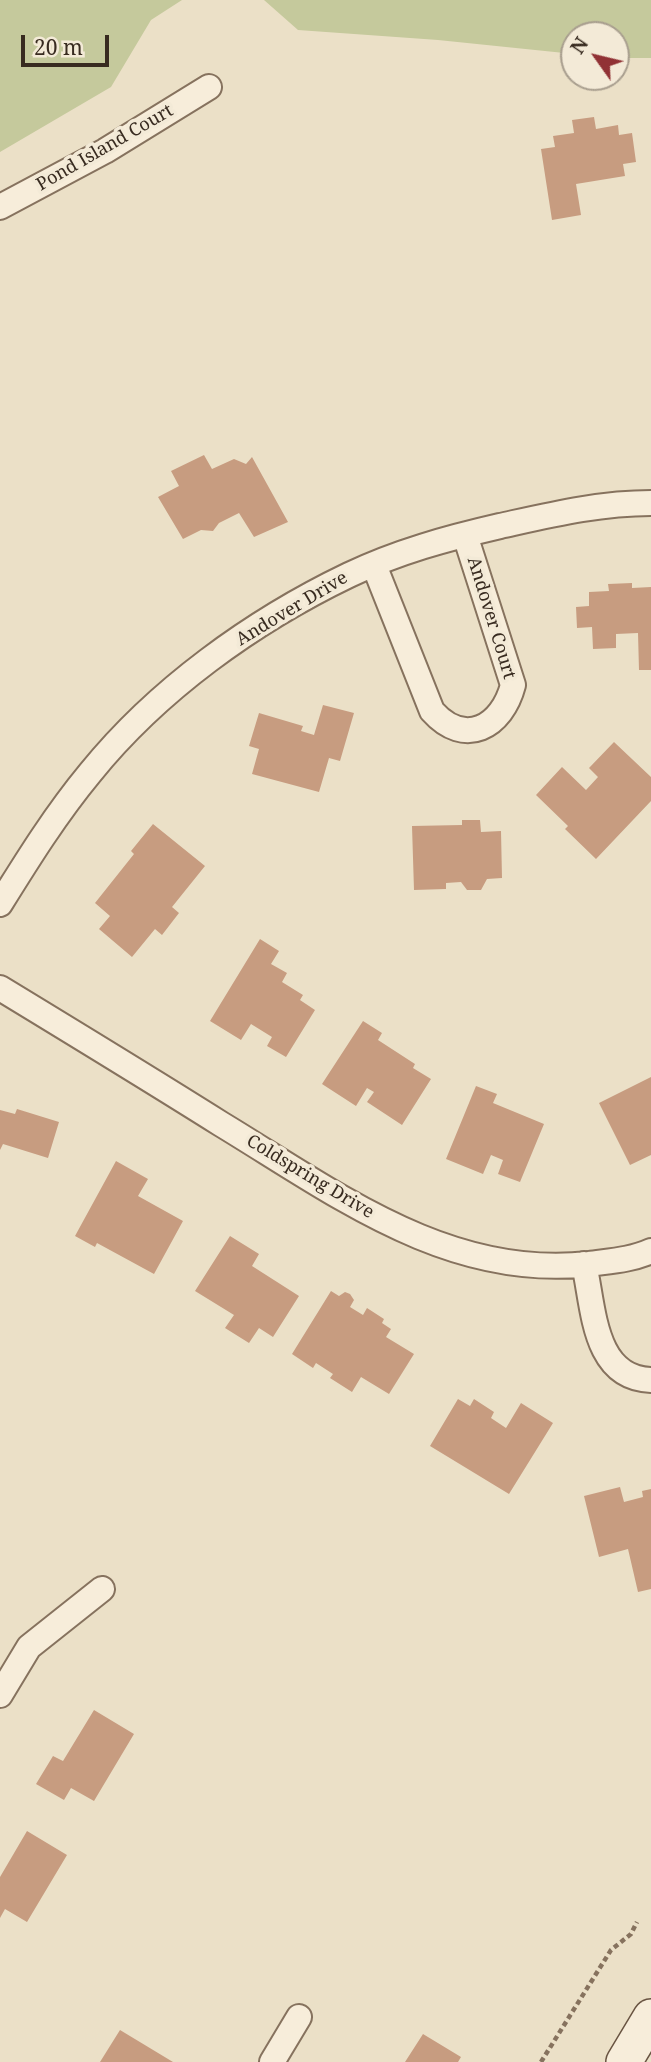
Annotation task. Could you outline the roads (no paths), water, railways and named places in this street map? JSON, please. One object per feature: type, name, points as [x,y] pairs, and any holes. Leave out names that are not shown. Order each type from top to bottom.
[{"type":"main road","points":[[624,2062],[651,2018]]},
{"type":"street","name":"Pond Island Court","points":[[0,207],[105,151],[209,87]]},
{"type":"street","name":"Andover Drive","points":[[0,904],[37,844],[91,772],[156,703],[253,628],[349,575],[465,534],[582,509],[651,503]]},
{"type":"street","name":"Andover Court","points":[[374,565],[432,711],[442,722],[455,728],[470,730],[486,726],[508,702],[513,685],[465,534]]},
{"type":"street","name":"Coldspring Drive","points":[[0,988],[336,1194],[415,1238],[455,1252],[537,1266],[623,1260],[651,1251]]},
{"type":"street","points":[[584,1264],[603,1350],[609,1362],[631,1377],[651,1380]]},
{"type":"street","points":[[0,1695],[29,1647],[102,1589]]},
{"type":"street","points":[[272,2062],[299,2017]]}]
